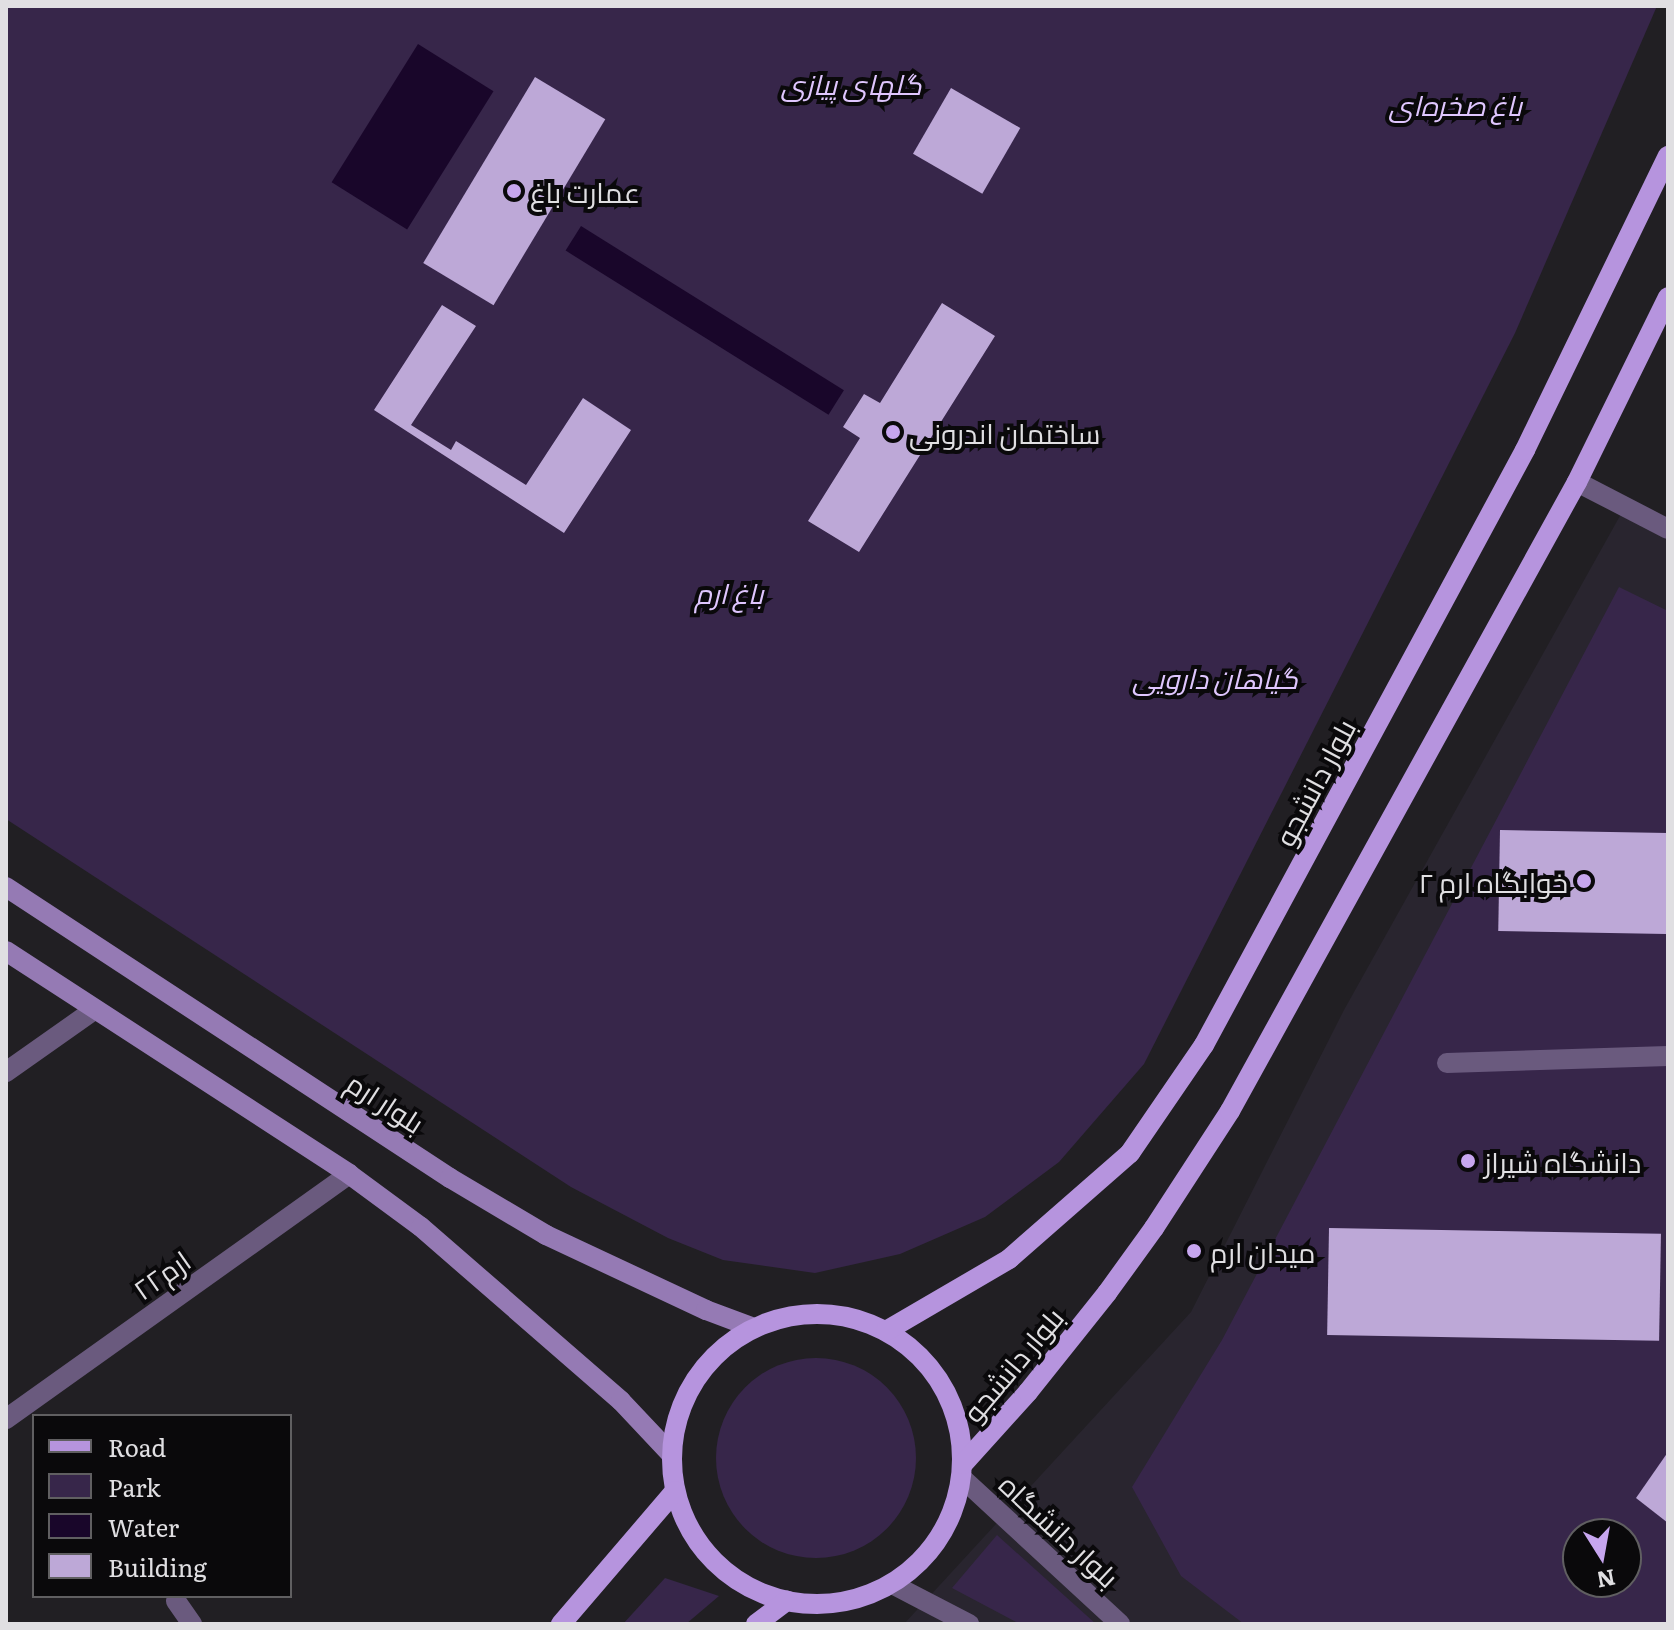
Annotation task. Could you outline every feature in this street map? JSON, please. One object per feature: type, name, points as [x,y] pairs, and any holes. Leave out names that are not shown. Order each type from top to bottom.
[{"type":"main road","name":"بلوار دانشجو","points":[[886,1331],[1009,1259],[1130,1153],[1204,1045],[1525,450],[1668,156]]},
{"type":"main road","name":"بلوار دانشجو","points":[[962,1471],[1107,1293],[1154,1228],[1230,1111],[1577,482],[1668,297]]},
{"type":"main road","name":"بلوار ارم","points":[[6,887],[450,1178],[546,1235],[706,1310],[754,1328]]},
{"type":"main road","points":[[6,951],[349,1174],[421,1227],[621,1401],[671,1454]]},
{"type":"main road","points":[[797,1315],[843,1316],[886,1331],[919,1355],[944,1387],[959,1424],[962,1471],[954,1509],[939,1539],[918,1564],[892,1584],[858,1598],[823,1604],[787,1601],[748,1587],[715,1562],[689,1529],[675,1491],[671,1454],[678,1416],[695,1380],[721,1350],[754,1328],[797,1315]]},
{"type":"main road","points":[[561,1624],[675,1491]]},
{"type":"main road","points":[[756,1624],[787,1601]]},
{"type":"street","points":[[1577,482],[1668,529]]},
{"type":"street","points":[[6,1072],[94,1010]]},
{"type":"street","points":[[1447,1063],[1668,1056]]},
{"type":"street","name":"ارم۲۲","points":[[6,1419],[349,1174]]},
{"type":"street","name":"بلوار دانشگاه","points":[[962,1471],[1120,1624]]},
{"type":"street","points":[[892,1584],[969,1624]]},
{"type":"street","points":[[176,1601],[192,1624]]},
{"type":"shaded area","name":"دانشگاه شیراز","points":[[1621,514],[1668,540],[1668,1624],[904,1624],[1191,1312],[1344,1010]]},
{"type":"green space","name":"باغ ارم","points":[[6,6],[1657,6],[1515,333],[1144,1064],[1059,1162],[985,1217],[900,1254],[815,1273],[723,1260],[668,1238],[571,1187],[6,819]]},
{"type":"green space","name":"دانشگاه شیراز","points":[[1619,587],[1668,611],[1668,1624],[1244,1624],[1181,1576],[1132,1487],[1222,1340]]},
{"type":"green space","points":[[816,1358],[854,1366],[886,1388],[908,1420],[916,1458],[908,1496],[886,1528],[854,1550],[816,1558],[778,1550],[746,1528],[724,1496],[716,1458],[724,1420],[746,1388],[778,1366]]},
{"type":"green space","points":[[997,1535],[1096,1624],[1020,1624],[952,1588]]},
{"type":"green space","points":[[665,1578],[719,1596],[686,1624],[623,1624]]},
{"type":"water","points":[[418,44],[493,91],[407,229],[332,182]]},
{"type":"water","points":[[581,226],[844,390],[829,415],[566,251]]},
{"type":"building","name":"عمارت باغ","points":[[535,77],[605,119],[494,305],[423,263]]},
{"type":"building","points":[[951,88],[1020,128],[982,194],[913,154]]},
{"type":"building","name":"ساختمان اندرونی","points":[[942,303],[995,336],[859,552],[808,521],[860,438],[843,427],[864,394],[880,403]]},
{"type":"building","points":[[442,305],[476,326],[411,425],[451,450],[456,441],[526,485],[583,398],[631,430],[564,533],[374,410]]},
{"type":"building","name":"خوابگاه ارم ۲","points":[[1500,830],[1668,833],[1666,934],[1498,931]]},
{"type":"building","points":[[1329,1228],[1661,1234],[1659,1341],[1327,1335]]},
{"type":"building","points":[[1668,1452],[1668,1523],[1636,1498]]},
{"type":"place","name":"عمارت باغ","points":[[514,191]]},
{"type":"place","name":"ساختمان اندرونی","points":[[893,432]]},
{"type":"place","name":"خوابگاه ارم ۲","points":[[1584,881]]},
{"type":"place","name":"دانشگاه شیراز","points":[[1468,1161]]},
{"type":"place","name":"میدان ارم","points":[[1194,1251]]},
{"type":"park label","name":"گلهای پیازی","points":[[851,83]]},
{"type":"park label","name":"باغ صخره‌ای","points":[[1455,104]]},
{"type":"park label","name":"گیاهان دارویی","points":[[1215,677]]}]
